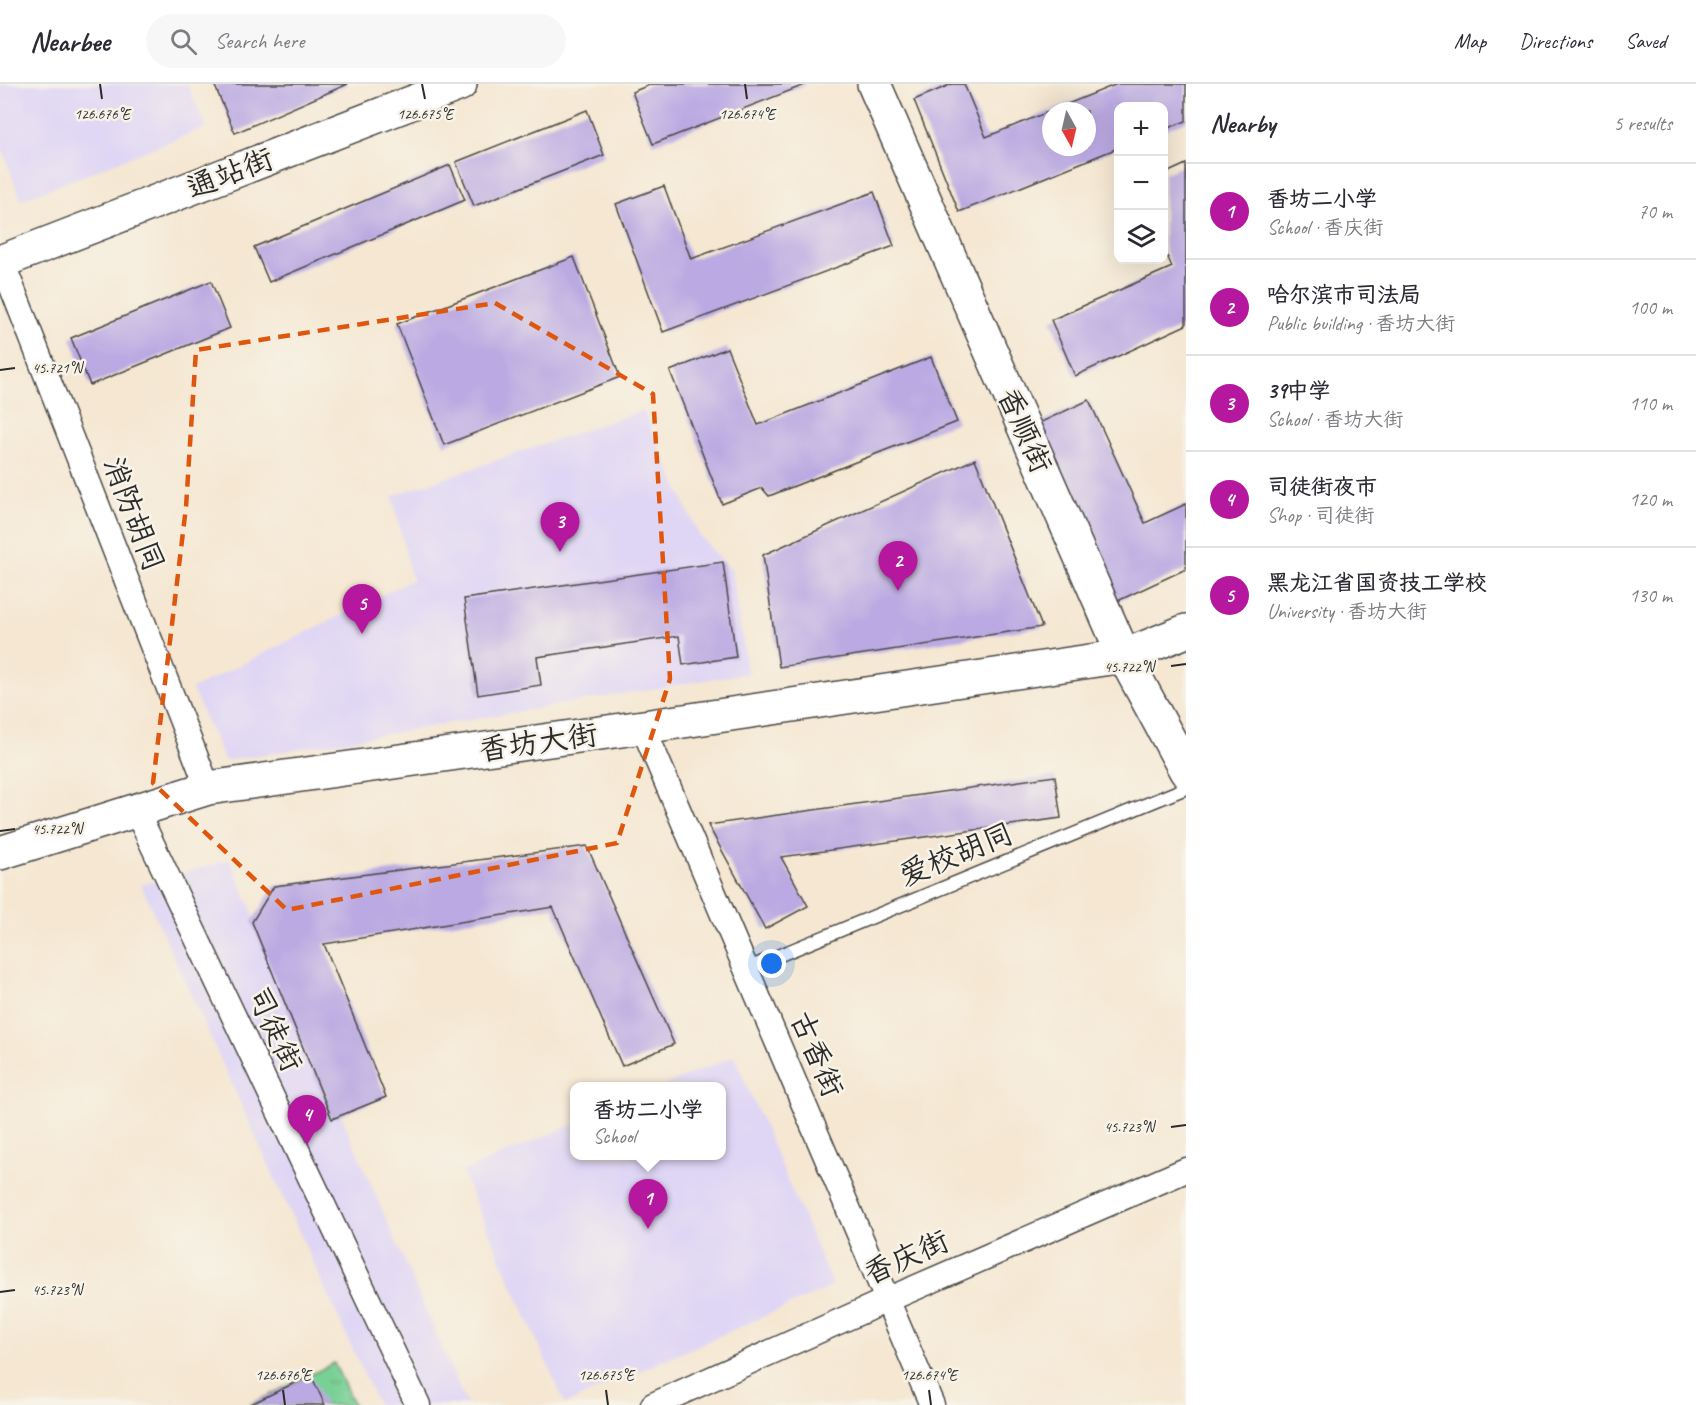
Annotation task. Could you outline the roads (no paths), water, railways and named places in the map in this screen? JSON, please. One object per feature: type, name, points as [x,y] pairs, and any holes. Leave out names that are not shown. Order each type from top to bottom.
[{"type":"street","name":"通站街","points":[[1,262],[460,84]]},
{"type":"street","name":"香顺街","points":[[874,84],[1124,657],[1186,771]]},
{"type":"street","name":"消防胡同","points":[[1,262],[208,788]]},
{"type":"street","name":"香坊大街","points":[[0,852],[208,788],[1124,657],[1186,631]]},
{"type":"street","name":"古香街","points":[[643,727],[932,1405]]},
{"type":"street","name":"司徒街","points":[[136,810],[418,1405]]},
{"type":"street","name":"香庆街","points":[[653,1405],[1186,1170]]},
{"type":"lane","name":"爱校胡同","points":[[746,969],[1186,788]]},
{"type":"place","name":"39中学","points":[[560,552]]},
{"type":"place","name":"哈尔滨市司法局","points":[[898,591]]},
{"type":"place","name":"黑龙江省国资技工学校","points":[[362,634]]},
{"type":"place","name":"司徒街夜市","points":[[307,1145]]},
{"type":"place","name":"香坊二小学","points":[[648,1229]]}]
